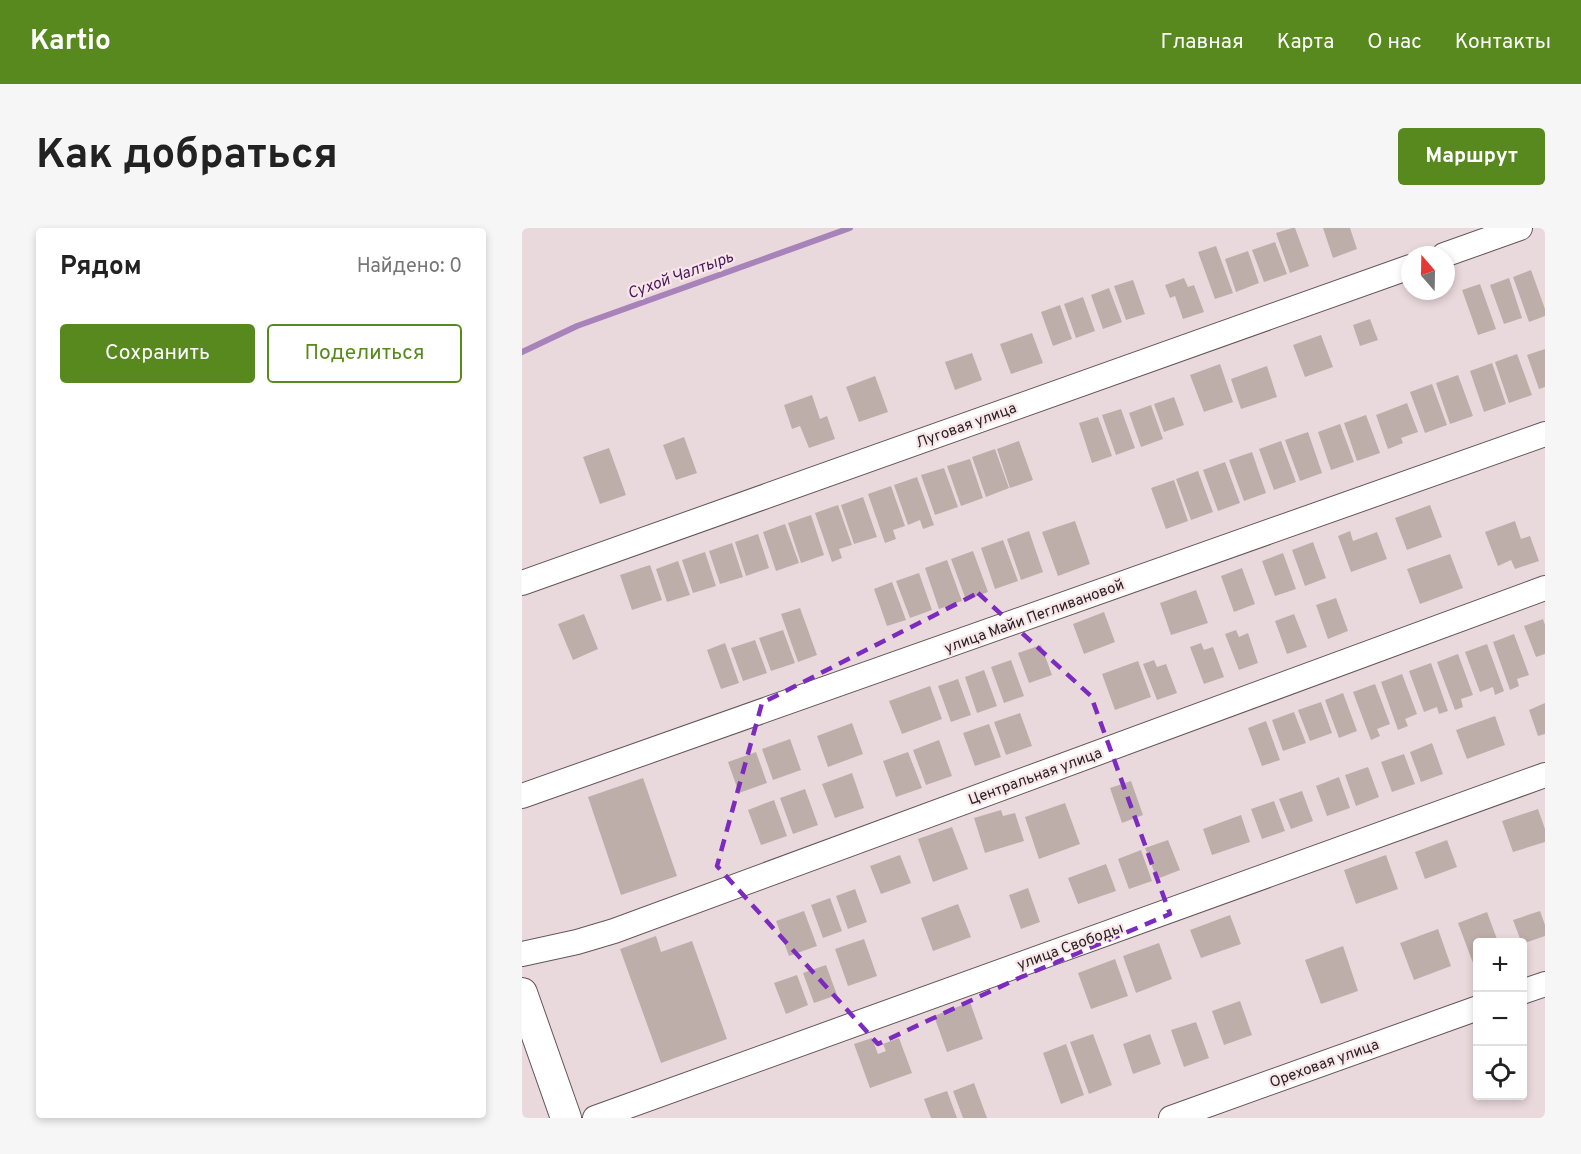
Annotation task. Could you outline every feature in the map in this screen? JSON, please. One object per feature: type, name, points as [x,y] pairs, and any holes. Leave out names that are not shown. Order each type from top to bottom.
[{"type":"main road","points":[[522,993],[566,1118]]},
{"type":"main road","points":[[522,1037],[550,1118]]},
{"type":"street","points":[[1455,251],[1520,228]]},
{"type":"street","name":"Луговая улица","points":[[522,583],[1401,270]]},
{"type":"street","name":"улица Майи Пегливановой","points":[[522,796],[1545,434]]},
{"type":"street","name":"Центральная улица","points":[[522,954],[614,931],[1545,588]]},
{"type":"street","name":"улица Свободы","points":[[595,1118],[1545,775]]},
{"type":"street","points":[[1527,990],[1545,984]]},
{"type":"street","name":"Ореховая улица","points":[[1171,1118],[1473,1010]]},
{"type":"highlighted area","points":[[978,593],[1091,696],[1170,914],[1019,978],[878,1044],[717,866],[762,703]]},
{"type":"building","points":[[1295,228],[1309,266],[1290,273],[1276,233]]},
{"type":"building","points":[[1323,228],[1350,228],[1357,249],[1333,258]]},
{"type":"building","points":[[1275,242],[1287,274],[1264,282],[1252,250]]},
{"type":"building","points":[[1216,246],[1233,293],[1215,299],[1198,252]]},
{"type":"building","points":[[1248,251],[1259,283],[1236,292],[1225,259]]},
{"type":"building","points":[[1531,270],[1545,309],[1545,316],[1529,322],[1513,277]]},
{"type":"building","points":[[1184,278],[1188,287],[1194,285],[1204,312],[1183,319],[1175,296],[1170,298],[1165,285]]},
{"type":"building","points":[[1509,278],[1522,318],[1504,324],[1490,285]]},
{"type":"building","points":[[1133,280],[1145,314],[1126,320],[1114,286]]},
{"type":"building","points":[[1480,284],[1496,329],[1478,335],[1462,290]]},
{"type":"building","points":[[1109,288],[1122,322],[1103,329],[1091,295]]},
{"type":"building","points":[[1083,297],[1095,331],[1076,338],[1064,304]]},
{"type":"building","points":[[1060,305],[1072,339],[1053,346],[1041,312]]},
{"type":"building","points":[[1370,319],[1378,340],[1360,346],[1353,325]]},
{"type":"building","points":[[1032,333],[1043,363],[1011,374],[1000,344]]},
{"type":"building","points":[[1321,335],[1333,367],[1305,377],[1293,345]]},
{"type":"building","points":[[1545,349],[1545,387],[1539,389],[1527,355]]},
{"type":"building","points":[[972,353],[982,380],[955,390],[945,362]]},
{"type":"building","points":[[1517,354],[1532,395],[1509,403],[1495,362]]},
{"type":"building","points":[[1492,363],[1506,404],[1484,412],[1470,371]]},
{"type":"building","points":[[1220,364],[1233,402],[1204,412],[1190,375]]},
{"type":"building","points":[[1267,366],[1277,397],[1241,409],[1231,379]]},
{"type":"building","points":[[1458,375],[1473,416],[1450,424],[1436,383]]},
{"type":"building","points":[[875,376],[888,412],[859,422],[846,387]]},
{"type":"building","points":[[1432,384],[1447,425],[1425,433],[1410,392]]},
{"type":"building","points":[[812,395],[820,419],[827,416],[835,439],[809,448],[800,426],[792,429],[784,405]]},
{"type":"building","points":[[1174,397],[1184,425],[1164,432],[1154,404]]},
{"type":"building","points":[[1407,403],[1418,432],[1401,438],[1403,443],[1388,449],[1376,415]]},
{"type":"building","points":[[1151,405],[1163,439],[1141,447],[1129,413]]},
{"type":"building","points":[[1121,409],[1135,448],[1116,455],[1102,415]]},
{"type":"building","points":[[1366,415],[1380,453],[1357,461],[1344,423]]},
{"type":"building","points":[[1098,417],[1112,456],[1092,463],[1079,423]]},
{"type":"building","points":[[1340,424],[1354,462],[1331,470],[1318,432]]},
{"type":"building","points":[[1308,432],[1322,473],[1300,481],[1285,440]]},
{"type":"building","points":[[684,437],[697,473],[676,480],[663,445]]},
{"type":"building","points":[[1019,441],[1033,480],[1010,488],[997,449]]},
{"type":"building","points":[[1281,441],[1296,482],[1274,490],[1259,449]]},
{"type":"building","points":[[609,448],[626,495],[600,504],[583,457]]},
{"type":"building","points":[[995,449],[1009,488],[986,497],[972,457]]},
{"type":"building","points":[[1252,452],[1266,493],[1244,501],[1229,460]]},
{"type":"building","points":[[970,459],[983,498],[961,506],[947,466]]},
{"type":"building","points":[[1225,462],[1240,503],[1218,511],[1203,470]]},
{"type":"building","points":[[944,468],[958,507],[935,515],[921,475]]},
{"type":"building","points":[[1198,471],[1213,512],[1191,520],[1176,479]]},
{"type":"building","points":[[917,477],[934,525],[923,529],[920,520],[908,525],[894,485]]},
{"type":"building","points":[[1174,480],[1188,521],[1166,529],[1151,488]]},
{"type":"building","points":[[891,486],[905,526],[893,530],[896,539],[885,543],[868,494]]},
{"type":"building","points":[[863,497],[877,537],[854,544],[841,505]]},
{"type":"building","points":[[838,505],[852,545],[839,549],[842,558],[832,562],[815,513]]},
{"type":"building","points":[[1430,505],[1442,537],[1407,550],[1395,518]]},
{"type":"building","points":[[811,515],[824,555],[801,563],[788,523]]},
{"type":"building","points":[[1075,521],[1090,564],[1058,576],[1042,532]]},
{"type":"building","points":[[1515,521],[1521,539],[1530,536],[1539,561],[1515,569],[1511,560],[1498,566],[1485,532]]},
{"type":"building","points":[[785,524],[799,563],[776,571],[763,532]]},
{"type":"building","points":[[1029,531],[1043,572],[1021,580],[1007,539]]},
{"type":"building","points":[[1350,531],[1353,541],[1377,532],[1387,559],[1351,572],[1338,536]]},
{"type":"building","points":[[758,534],[769,568],[746,576],[735,542]]},
{"type":"building","points":[[1003,540],[1018,581],[995,589],[981,548]]},
{"type":"building","points":[[1313,542],[1326,578],[1305,586],[1292,550]]},
{"type":"building","points":[[732,543],[743,577],[720,584],[709,551]]},
{"type":"building","points":[[973,551],[988,592],[966,600],[951,559]]},
{"type":"building","points":[[705,552],[716,586],[693,593],[682,560]]},
{"type":"building","points":[[1283,553],[1296,589],[1275,596],[1262,561]]},
{"type":"building","points":[[1450,554],[1463,588],[1420,604],[1407,569]]},
{"type":"building","points":[[947,560],[962,601],[939,609],[925,568]]},
{"type":"building","points":[[678,561],[690,595],[667,602],[656,569]]},
{"type":"building","points":[[650,565],[662,600],[632,610],[620,575]]},
{"type":"building","points":[[1242,568],[1255,604],[1234,612],[1221,576]]},
{"type":"building","points":[[919,573],[932,610],[910,618],[896,581]]},
{"type":"building","points":[[892,582],[906,620],[887,626],[874,589]]},
{"type":"building","points":[[1196,590],[1208,623],[1171,635],[1160,603]]},
{"type":"building","points":[[1336,598],[1348,631],[1328,639],[1316,605]]},
{"type":"building","points":[[800,608],[817,655],[798,662],[781,614]]},
{"type":"building","points":[[1104,612],[1115,642],[1084,654],[1073,624]]},
{"type":"building","points":[[584,614],[598,649],[573,660],[558,624]]},
{"type":"building","points":[[1294,614],[1307,647],[1287,654],[1275,621]]},
{"type":"building","points":[[1543,619],[1545,654],[1536,657],[1524,626]]},
{"type":"building","points":[[783,630],[795,663],[771,671],[759,638]]},
{"type":"building","points":[[1236,630],[1239,637],[1248,633],[1258,663],[1239,670],[1225,634]]},
{"type":"building","points":[[1514,634],[1529,675],[1517,679],[1519,686],[1510,690],[1493,642]]},
{"type":"building","points":[[755,640],[767,673],[743,681],[731,648]]},
{"type":"building","points":[[725,643],[739,683],[721,689],[707,650]]},
{"type":"building","points":[[1201,643],[1204,650],[1213,647],[1224,677],[1204,684],[1190,647]]},
{"type":"building","points":[[1487,644],[1504,691],[1495,695],[1493,687],[1480,692],[1465,652]]},
{"type":"building","points":[[1041,645],[1052,675],[1029,683],[1018,653]]},
{"type":"building","points":[[1458,654],[1473,695],[1461,699],[1463,707],[1455,710],[1437,662]]},
{"type":"building","points":[[1011,660],[1024,696],[1004,703],[991,667]]},
{"type":"building","points":[[1154,660],[1157,667],[1166,664],[1177,693],[1157,700],[1143,664]]},
{"type":"building","points":[[1138,661],[1151,697],[1115,710],[1102,674]]},
{"type":"building","points":[[1431,663],[1448,711],[1439,714],[1437,707],[1424,712],[1409,671]]},
{"type":"building","points":[[984,670],[997,706],[977,713],[965,677]]},
{"type":"building","points":[[1402,674],[1417,714],[1405,719],[1408,726],[1398,730],[1381,682]]},
{"type":"building","points":[[958,679],[971,715],[951,722],[938,686]]},
{"type":"building","points":[[1375,684],[1390,724],[1377,729],[1380,736],[1371,740],[1353,692]]},
{"type":"building","points":[[930,686],[942,719],[902,734],[889,701]]},
{"type":"building","points":[[1343,693],[1357,731],[1339,738],[1325,700]]},
{"type":"building","points":[[1321,702],[1332,733],[1310,741],[1298,710]]},
{"type":"building","points":[[1545,703],[1545,734],[1538,736],[1529,710]]},
{"type":"building","points":[[1294,712],[1306,743],[1283,751],[1272,720]]},
{"type":"building","points":[[1020,713],[1032,746],[1006,755],[994,722]]},
{"type":"building","points":[[1495,716],[1505,745],[1467,759],[1456,730]]},
{"type":"building","points":[[1266,721],[1280,760],[1262,766],[1248,728]]},
{"type":"building","points":[[852,723],[863,754],[828,767],[817,736]]},
{"type":"building","points":[[989,724],[1001,757],[975,766],[963,733]]},
{"type":"building","points":[[790,739],[801,770],[773,780],[762,749]]},
{"type":"building","points":[[939,740],[952,776],[926,785],[913,750]]},
{"type":"building","points":[[1432,743],[1443,774],[1421,782],[1410,752]]},
{"type":"building","points":[[756,752],[767,783],[739,793],[728,762]]},
{"type":"building","points":[[908,752],[922,788],[896,797],[883,761]]},
{"type":"building","points":[[1404,754],[1415,784],[1392,792],[1381,762]]},
{"type":"building","points":[[1368,767],[1379,797],[1356,806],[1345,775]]},
{"type":"building","points":[[852,773],[864,808],[835,818],[822,784]]},
{"type":"building","points":[[1339,777],[1350,808],[1327,816],[1316,786]]},
{"type":"building","points":[[643,778],[677,876],[621,895],[588,797]]},
{"type":"building","points":[[1131,781],[1143,815],[1122,823],[1110,788]]},
{"type":"building","points":[[805,789],[818,825],[793,834],[780,798]]},
{"type":"building","points":[[1302,791],[1313,821],[1291,829],[1279,799]]},
{"type":"building","points":[[774,800],[787,836],[761,845],[748,810]]},
{"type":"building","points":[[1274,801],[1285,831],[1262,839],[1251,809]]},
{"type":"building","points":[[1065,803],[1080,844],[1039,859],[1025,817]]},
{"type":"building","points":[[1538,809],[1545,829],[1545,842],[1513,852],[1502,821]]},
{"type":"building","points":[[1001,810],[1003,816],[1015,813],[1024,841],[985,853],[974,818]]},
{"type":"building","points":[[1241,815],[1250,842],[1212,855],[1203,829]]},
{"type":"building","points":[[952,827],[968,869],[933,882],[918,839]]},
{"type":"building","points":[[1168,840],[1180,870],[1157,879],[1145,848]]},
{"type":"building","points":[[1447,840],[1457,867],[1425,879],[1415,852]]},
{"type":"building","points":[[1141,850],[1152,881],[1129,889],[1118,859]]},
{"type":"building","points":[[900,855],[911,883],[881,894],[870,866]]},
{"type":"building","points":[[1386,855],[1398,889],[1356,904],[1344,870]]},
{"type":"building","points":[[1106,864],[1116,891],[1078,904],[1068,878]]},
{"type":"building","points":[[1028,888],[1040,922],[1021,929],[1009,895]]},
{"type":"building","points":[[855,889],[867,922],[848,929],[836,896]]},
{"type":"building","points":[[830,898],[842,931],[823,938],[811,905]]},
{"type":"building","points":[[958,904],[971,937],[933,951],[921,918]]},
{"type":"building","points":[[804,911],[817,946],[789,956],[776,921]]},
{"type":"building","points":[[1540,911],[1545,925],[1545,936],[1527,942],[1527,938],[1520,938],[1513,920]]},
{"type":"building","points":[[1487,912],[1497,938],[1473,938],[1473,963],[1458,923]]},
{"type":"building","points":[[1230,915],[1241,944],[1201,958],[1190,930]]},
{"type":"building","points":[[1438,929],[1451,966],[1414,980],[1400,943]]},
{"type":"building","points":[[656,936],[661,952],[692,941],[727,1039],[661,1063],[620,949]]},
{"type":"building","points":[[864,939],[877,976],[848,986],[835,949]]},
{"type":"building","points":[[1159,943],[1172,979],[1136,993],[1123,956]]},
{"type":"building","points":[[1343,946],[1358,991],[1321,1004],[1305,960]]},
{"type":"building","points":[[1115,959],[1128,996],[1091,1009],[1078,973]]},
{"type":"building","points":[[826,965],[837,995],[814,1003],[803,973]]},
{"type":"building","points":[[797,975],[808,1005],[786,1014],[774,983]]},
{"type":"building","points":[[1240,1001],[1252,1035],[1224,1045],[1212,1011]]},
{"type":"building","points":[[970,1002],[983,1039],[947,1052],[934,1016]]},
{"type":"building","points":[[1196,1022],[1209,1058],[1184,1067],[1171,1030]]},
{"type":"building","points":[[1093,1034],[1112,1085],[1089,1094],[1070,1042]]},
{"type":"building","points":[[1150,1034],[1161,1064],[1133,1074],[1123,1044]]},
{"type":"building","points":[[872,1038],[878,1054],[886,1051],[883,1044],[899,1038],[912,1073],[870,1088],[854,1044]]},
{"type":"building","points":[[1066,1044],[1084,1095],[1061,1104],[1043,1053]]},
{"type":"building","points":[[974,1083],[987,1118],[963,1118],[953,1091]]},
{"type":"building","points":[[947,1091],[957,1118],[931,1118],[924,1099]]},
{"type":"waterway","name":"Сухой Чалтырь","points":[[522,352],[577,326],[850,228]]}]
